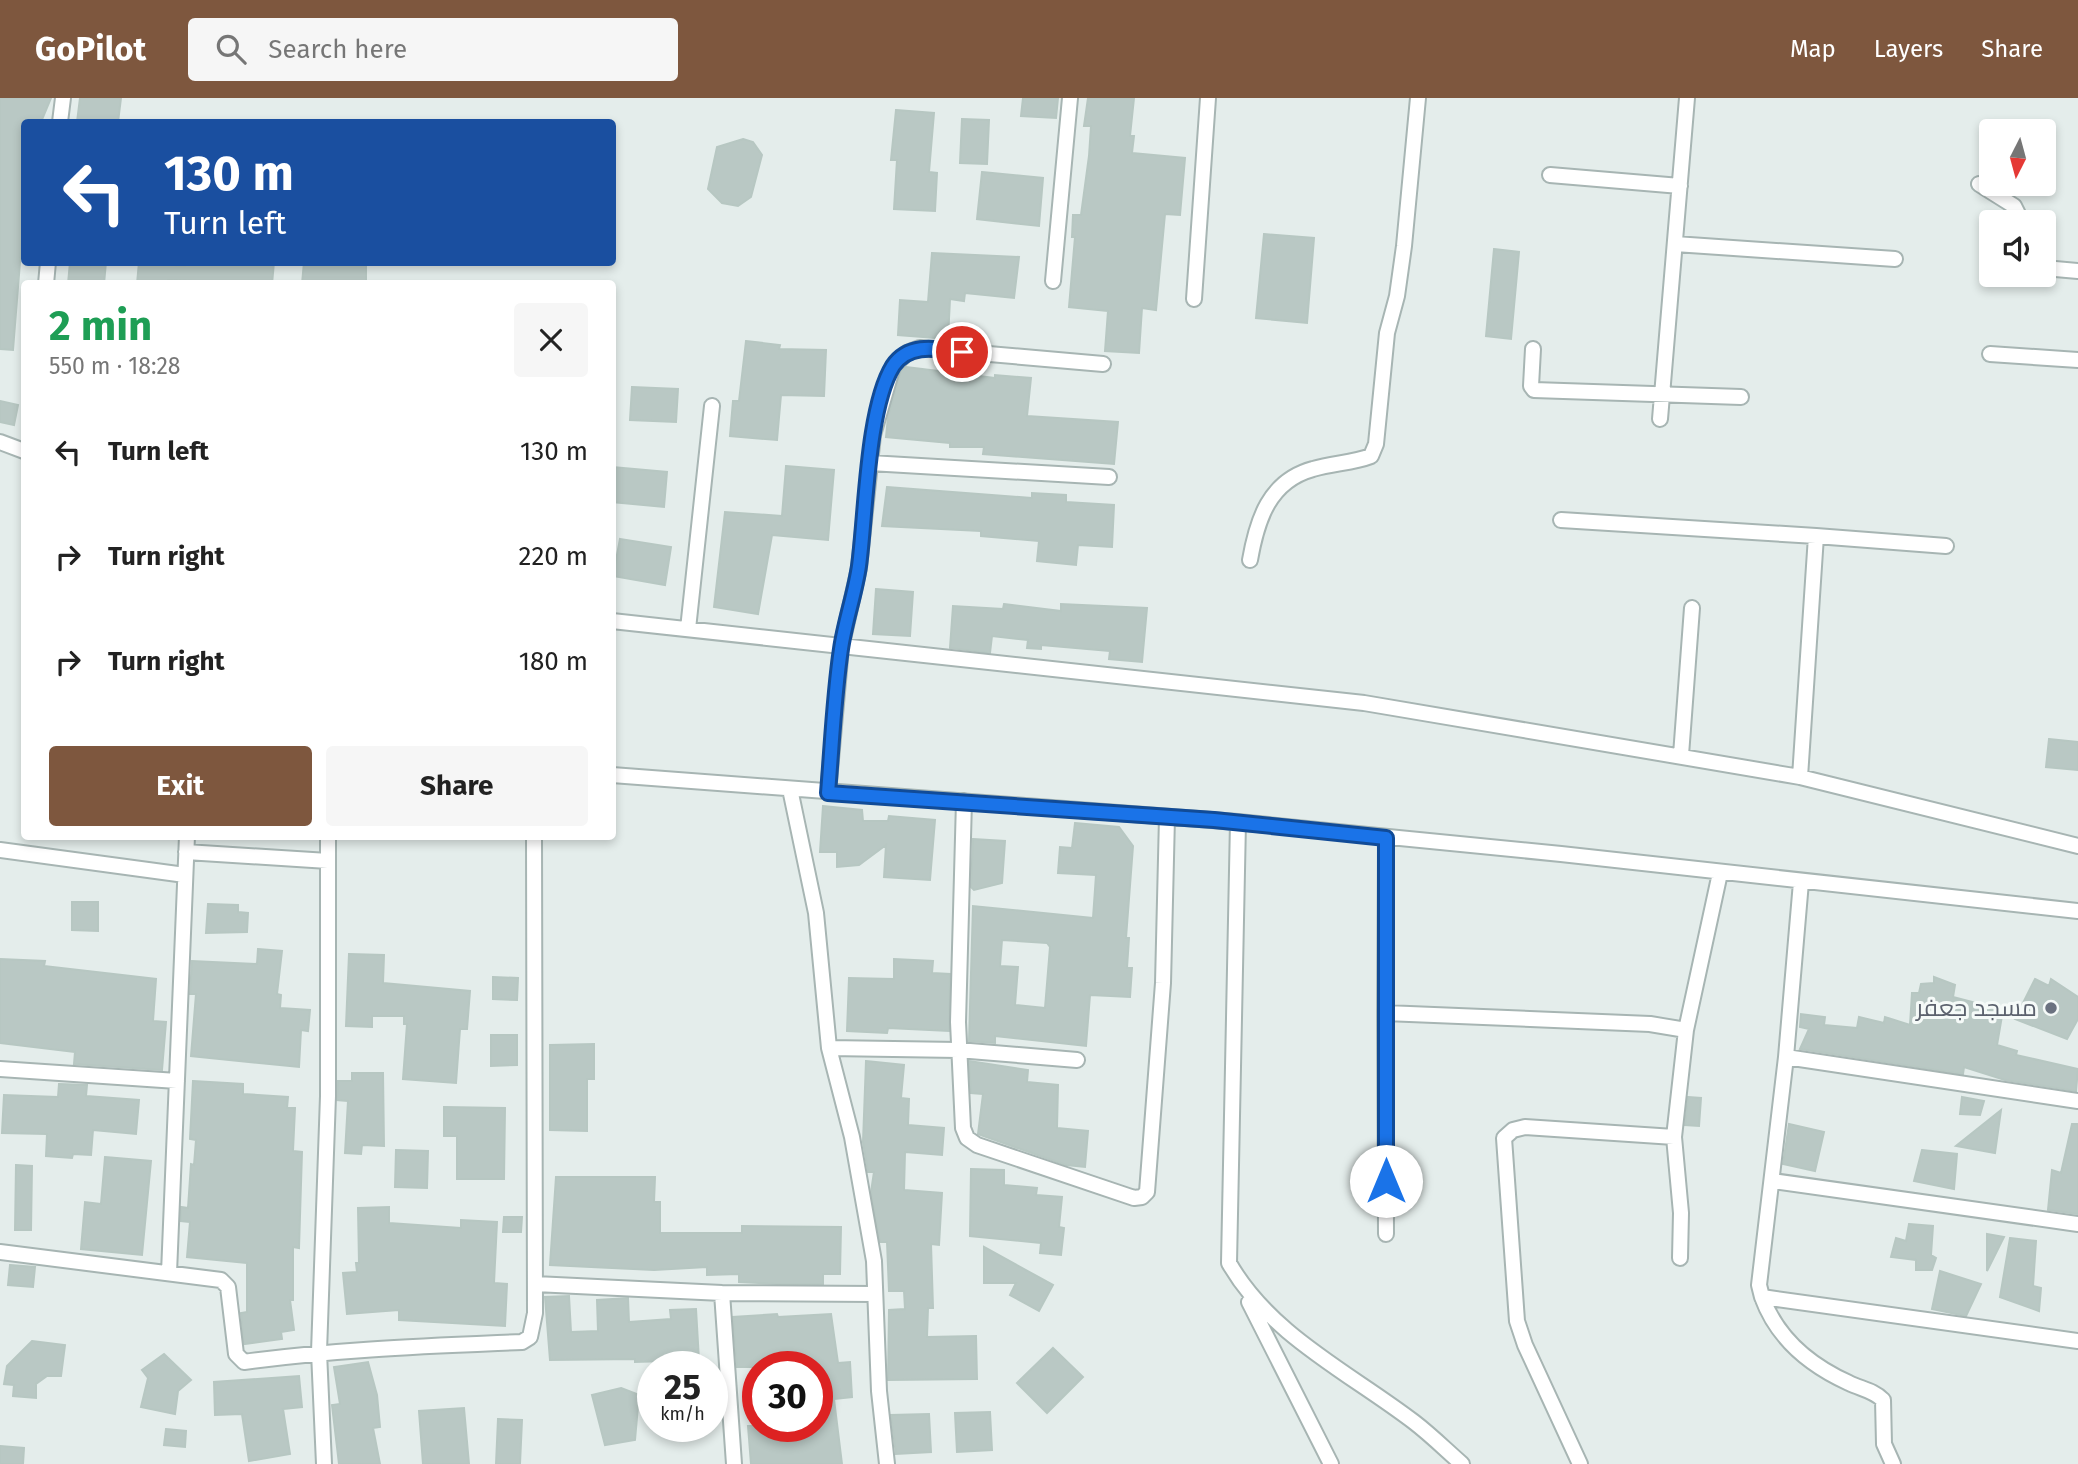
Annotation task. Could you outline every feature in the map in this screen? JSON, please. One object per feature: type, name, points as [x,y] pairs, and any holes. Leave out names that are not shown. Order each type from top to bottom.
[{"type":"street","points":[[60,119],[63,98]]},
{"type":"street","points":[[1053,281],[1070,98]]},
{"type":"street","points":[[1194,299],[1208,98]]},
{"type":"street","points":[[1250,560],[1264,509],[1272,493],[1289,479],[1311,469],[1371,456],[1376,444],[1387,333],[1397,296],[1404,246],[1418,98]]},
{"type":"street","points":[[1660,419],[1687,98]]},
{"type":"street","points":[[1550,175],[1680,186]]},
{"type":"street","points":[[1998,196],[2016,210]]},
{"type":"street","points":[[1675,244],[1895,260]]},
{"type":"street","points":[[2056,269],[2078,271]]},
{"type":"street","points":[[828,793],[841,648],[859,568],[873,435],[893,366],[907,353],[929,349],[1104,364]]},
{"type":"street","points":[[1533,349],[1531,386],[1534,390],[1741,397]]},
{"type":"street","points":[[1990,354],[2078,360]]},
{"type":"street","points":[[688,629],[712,406]]},
{"type":"street","points":[[0,442],[21,450]]},
{"type":"street","points":[[870,463],[1109,477]]},
{"type":"street","points":[[1561,520],[1946,546]]},
{"type":"street","points":[[1800,777],[1816,536]]},
{"type":"street","points":[[1681,755],[1692,608]]},
{"type":"street","points":[[616,621],[1364,703],[1800,777],[2078,846]]},
{"type":"street","points":[[616,775],[1238,822],[1560,854],[2078,911]]},
{"type":"street","points":[[790,789],[816,914],[829,1048],[852,1137],[874,1261],[887,1464]]},
{"type":"street","points":[[964,801],[958,1050],[963,1128],[967,1138],[977,1145],[1134,1198],[1142,1197],[1147,1192],[1163,983],[1167,817]]},
{"type":"street","points":[[1238,822],[1229,1263],[1331,1464]]},
{"type":"street","points":[[1386,838],[1386,1234]]},
{"type":"street","points":[[324,1464],[319,1352],[328,1096],[328,840]]},
{"type":"street","points":[[0,1252],[221,1280],[228,1287],[239,1360],[243,1362],[319,1352],[522,1342],[530,1337],[534,1327],[536,1284],[534,840]]},
{"type":"street","points":[[169,1273],[186,844],[328,861]]},
{"type":"street","points":[[0,850],[185,875]]},
{"type":"street","points":[[1680,1258],[1681,1213],[1674,1137],[1686,1030],[1720,873]]},
{"type":"street","points":[[1801,882],[1786,1057],[1759,1285],[1771,1321],[1796,1350],[1831,1374],[1870,1391],[1883,1400],[1884,1444],[1893,1464]]},
{"type":"street","points":[[1385,1013],[1650,1024],[1686,1030]]},
{"type":"street","points":[[829,1048],[958,1050],[1077,1060]]},
{"type":"street","points":[[1786,1057],[2078,1101]]},
{"type":"street","points":[[0,1069],[177,1081]]},
{"type":"street","points":[[1580,1464],[1525,1345],[1517,1321],[1504,1138],[1513,1130],[1525,1128],[1674,1137]]},
{"type":"street","points":[[1773,1181],[2078,1224]]},
{"type":"street","points":[[1229,1263],[1243,1287],[1262,1309],[1321,1357],[1415,1422],[1462,1464]]},
{"type":"street","points":[[536,1284],[722,1293],[875,1294]]},
{"type":"street","points":[[722,1293],[734,1464]]},
{"type":"street","points":[[1762,1297],[2078,1341]]},
{"type":"building","points":[[0,98],[51,98],[42,119],[21,119],[21,250],[13,350],[0,349]]},
{"type":"building","points":[[80,98],[121,98],[118,119],[77,119]]},
{"type":"building","points":[[1023,98],[1058,98],[1056,118],[1021,116]]},
{"type":"building","points":[[1088,98],[1134,98],[1130,136],[1134,136],[1132,153],[1185,158],[1180,215],[1165,214],[1156,310],[1142,308],[1139,353],[1105,351],[1108,311],[1069,307],[1075,237],[1072,237],[1073,215],[1081,215],[1089,156],[1091,126],[1084,126]]},
{"type":"building","points":[[896,110],[934,113],[929,172],[937,173],[935,211],[894,209],[897,160],[891,160]]},
{"type":"building","points":[[962,119],[989,120],[987,164],[960,163]]},
{"type":"building","points":[[743,139],[753,142],[762,155],[751,197],[738,206],[722,203],[708,189],[717,147]]},
{"type":"building","points":[[982,172],[1043,178],[1039,226],[977,219]]},
{"type":"building","points":[[1264,234],[1314,238],[1307,323],[1256,318]]},
{"type":"building","points":[[1494,249],[1519,252],[1511,339],[1486,336]]},
{"type":"building","points":[[932,253],[1019,257],[1014,298],[965,293],[964,301],[950,299],[948,339],[898,335],[900,300],[928,302]]},
{"type":"building","points":[[70,266],[106,266],[104,280],[68,280]]},
{"type":"building","points":[[139,266],[274,266],[272,280],[137,280]]},
{"type":"building","points":[[304,266],[366,266],[366,280],[302,280]]},
{"type":"building","points":[[746,341],[780,345],[779,349],[826,350],[824,396],[781,395],[777,440],[730,436],[733,401],[739,401]]},
{"type":"building","points":[[906,367],[995,378],[995,375],[1031,378],[1027,416],[1118,422],[1114,464],[983,454],[984,447],[950,447],[950,443],[886,437],[888,417],[901,371]]},
{"type":"building","points":[[632,387],[678,389],[676,422],[630,420]]},
{"type":"building","points":[[0,401],[18,405],[14,425],[0,422]]},
{"type":"building","points":[[786,466],[834,470],[828,540],[772,535],[758,614],[714,607],[725,512],[782,516]]},
{"type":"building","points":[[616,467],[667,472],[664,507],[616,502]]},
{"type":"building","points":[[887,487],[1032,498],[1032,493],[1066,495],[1066,502],[1114,505],[1112,547],[1078,545],[1076,565],[1037,561],[1039,541],[981,536],[981,531],[882,526]]},
{"type":"building","points":[[620,539],[671,547],[665,585],[616,577]]},
{"type":"building","points":[[876,589],[913,592],[910,636],[873,634]]},
{"type":"building","points":[[1004,604],[1061,611],[1061,604],[1147,608],[1142,662],[1109,659],[1110,651],[1041,645],[1041,649],[1027,648],[1028,640],[992,636],[990,653],[950,648],[953,606],[1003,609]]},
{"type":"building","points":[[2049,739],[2078,742],[2078,770],[2046,767]]},
{"type":"building","points":[[823,806],[862,810],[863,821],[888,821],[889,816],[935,820],[930,880],[884,877],[886,845],[859,865],[837,867],[837,852],[820,852]]},
{"type":"building","points":[[1075,823],[1119,827],[1133,846],[1126,938],[1129,938],[1127,968],[1132,968],[1130,997],[1090,995],[1086,1046],[995,1036],[995,1043],[969,1041],[973,906],[1093,918],[1096,875],[1058,873],[1060,847],[1072,848]],"holes":[[[1002,940],[1047,943],[1050,947],[1045,1008],[1015,1005],[1018,967],[1000,966]]]},
{"type":"building","points":[[973,839],[1005,841],[1002,883],[974,890],[971,887]]},
{"type":"building","points":[[72,902],[98,902],[98,931],[72,930]]},
{"type":"building","points":[[208,904],[238,905],[238,912],[248,913],[247,932],[206,933]]},
{"type":"building","points":[[258,949],[282,951],[277,994],[281,995],[280,1008],[310,1010],[308,1031],[301,1030],[299,1067],[191,1056],[196,994],[190,994],[192,961],[257,964]]},
{"type":"building","points":[[349,954],[384,955],[383,983],[470,991],[467,1029],[460,1029],[456,1083],[403,1079],[407,1024],[404,1024],[404,1016],[372,1016],[372,1027],[346,1026]]},
{"type":"building","points":[[0,959],[45,961],[44,966],[156,979],[153,1021],[166,1022],[162,1070],[74,1064],[75,1052],[0,1043]]},
{"type":"building","points":[[894,959],[933,961],[932,973],[950,974],[949,1031],[888,1028],[887,1033],[847,1031],[849,978],[894,979]]},
{"type":"building","points":[[493,977],[518,978],[517,1000],[493,999]]},
{"type":"building","points":[[1934,977],[1955,985],[1953,997],[2003,1010],[1997,1045],[2017,1051],[2016,1055],[2078,1069],[2076,1091],[2005,1080],[1964,1067],[1963,1074],[1800,1049],[1809,1029],[1800,1027],[1801,1014],[1825,1017],[1824,1025],[1857,1028],[1859,1017],[1884,1023],[1885,1017],[1910,1025],[1912,993],[1919,993],[1921,984],[1934,983]]},
{"type":"building","points":[[2035,979],[2049,986],[2051,979],[2078,997],[2078,1019],[2067,1039],[2015,1019]]},
{"type":"building","points":[[491,1035],[517,1035],[517,1065],[491,1066]]},
{"type":"building","points":[[594,1044],[594,1079],[587,1079],[587,1131],[550,1130],[550,1045]]},
{"type":"building","points":[[866,1061],[904,1065],[901,1098],[909,1099],[908,1125],[944,1128],[942,1155],[905,1152],[904,1190],[942,1193],[939,1245],[931,1244],[933,1308],[928,1308],[927,1337],[976,1336],[977,1379],[888,1380],[889,1310],[905,1309],[904,1291],[889,1291],[887,1242],[880,1242],[871,1192],[874,1172],[868,1172],[863,1142]]},
{"type":"building","points":[[969,1061],[1028,1070],[1027,1082],[1058,1085],[1057,1128],[1088,1131],[1085,1167],[1066,1165],[978,1134],[983,1094],[971,1093]]},
{"type":"building","points":[[352,1073],[383,1073],[384,1146],[362,1145],[361,1154],[345,1153],[348,1101],[337,1100],[338,1081],[352,1081]]},
{"type":"building","points":[[193,1081],[243,1084],[243,1094],[288,1097],[287,1108],[295,1108],[293,1151],[302,1152],[299,1248],[293,1247],[293,1300],[290,1300],[294,1330],[281,1332],[282,1339],[244,1344],[241,1313],[247,1312],[247,1263],[187,1257],[190,1222],[181,1221],[181,1207],[188,1208],[191,1164],[194,1165],[196,1140],[190,1139]]},
{"type":"building","points":[[59,1084],[87,1085],[86,1096],[139,1100],[136,1134],[93,1130],[91,1155],[73,1154],[72,1158],[46,1156],[47,1134],[2,1133],[4,1095],[58,1097]]},
{"type":"building","points":[[1688,1097],[1701,1098],[1699,1126],[1685,1125]]},
{"type":"building","points":[[1962,1097],[1984,1101],[1980,1115],[1960,1114]]},
{"type":"building","points":[[444,1107],[505,1108],[504,1179],[457,1179],[457,1136],[444,1136]]},
{"type":"building","points":[[2001,1110],[1995,1153],[1956,1146]]},
{"type":"building","points":[[1789,1124],[1824,1132],[1815,1171],[1783,1164]]},
{"type":"building","points":[[2072,1124],[2078,1124],[2078,1214],[2048,1210],[2052,1170],[2061,1173]]},
{"type":"building","points":[[396,1150],[428,1151],[427,1188],[395,1187]]},
{"type":"building","points":[[1922,1150],[1957,1154],[1954,1189],[1914,1181]]},
{"type":"building","points":[[105,1157],[151,1161],[142,1255],[81,1249],[85,1202],[101,1204]]},
{"type":"building","points":[[16,1165],[32,1166],[31,1230],[15,1230]]},
{"type":"building","points":[[971,1169],[1004,1170],[1004,1185],[1037,1188],[1036,1195],[1062,1197],[1059,1227],[1064,1228],[1061,1255],[1040,1253],[1041,1243],[970,1236]]},
{"type":"building","points":[[556,1177],[655,1177],[654,1202],[660,1202],[660,1233],[742,1233],[742,1226],[841,1227],[840,1274],[823,1274],[823,1284],[777,1284],[739,1282],[739,1274],[707,1275],[707,1267],[654,1270],[550,1265]]},
{"type":"building","points":[[389,1207],[389,1223],[461,1228],[461,1220],[497,1222],[494,1283],[507,1284],[505,1326],[399,1320],[399,1310],[347,1314],[343,1273],[357,1272],[358,1208]]},
{"type":"building","points":[[504,1217],[522,1217],[521,1232],[503,1232]]},
{"type":"building","points":[[1909,1224],[1933,1226],[1931,1255],[1936,1258],[1932,1270],[1916,1270],[1916,1260],[1891,1257],[1896,1238],[1906,1241]]},
{"type":"building","points":[[1987,1234],[2004,1237],[1987,1271]]},
{"type":"building","points":[[2010,1238],[2036,1241],[2033,1286],[2041,1288],[2039,1311],[2000,1297]]},
{"type":"building","points":[[984,1247],[1053,1285],[1039,1311],[1010,1295],[1016,1283],[984,1283]]},
{"type":"building","points":[[10,1265],[35,1267],[33,1287],[8,1285]]},
{"type":"building","points":[[1940,1271],[1981,1284],[1966,1316],[1932,1309]]},
{"type":"building","points":[[569,1296],[571,1332],[598,1331],[597,1300],[628,1298],[629,1322],[671,1319],[670,1310],[696,1309],[698,1351],[637,1351],[637,1362],[635,1359],[550,1360],[545,1297]]},
{"type":"building","points":[[831,1314],[838,1363],[850,1362],[852,1397],[834,1399],[842,1464],[751,1464],[749,1442],[833,1442],[833,1351],[742,1351],[742,1367],[737,1367],[733,1317]]},
{"type":"building","points":[[32,1341],[65,1345],[61,1376],[47,1376],[36,1384],[36,1398],[13,1396],[14,1385],[4,1384],[7,1366]]},
{"type":"building","points":[[1053,1348],[1083,1377],[1047,1413],[1017,1383]]},
{"type":"building","points":[[164,1354],[191,1380],[178,1391],[175,1414],[141,1407],[148,1378],[142,1370]]},
{"type":"building","points":[[368,1362],[377,1395],[380,1427],[373,1428],[380,1464],[339,1464],[332,1405],[340,1404],[334,1367]]},
{"type":"building","points":[[299,1376],[302,1407],[283,1409],[290,1454],[249,1461],[242,1414],[215,1415],[214,1382]]},
{"type":"building","points":[[621,1388],[637,1394],[635,1440],[605,1445],[592,1395]]},
{"type":"building","points":[[464,1408],[469,1464],[423,1464],[419,1411]]},
{"type":"building","points":[[990,1412],[992,1450],[957,1452],[955,1413]]},
{"type":"building","points":[[929,1414],[931,1452],[896,1454],[891,1415]]},
{"type":"building","points":[[498,1419],[522,1420],[520,1464],[496,1464]]},
{"type":"building","points":[[166,1429],[186,1431],[185,1447],[164,1445]]},
{"type":"building","points":[[0,1446],[24,1448],[23,1464],[0,1464]]},
{"type":"place","name":"مسجد جعفر","points":[[2051,1008]]},
{"type":"route","points":[[962,352],[920,348],[907,353],[893,366],[884,391],[873,435],[859,568],[841,648],[828,793],[1214,820],[1386,838],[1386,1181]]}]
